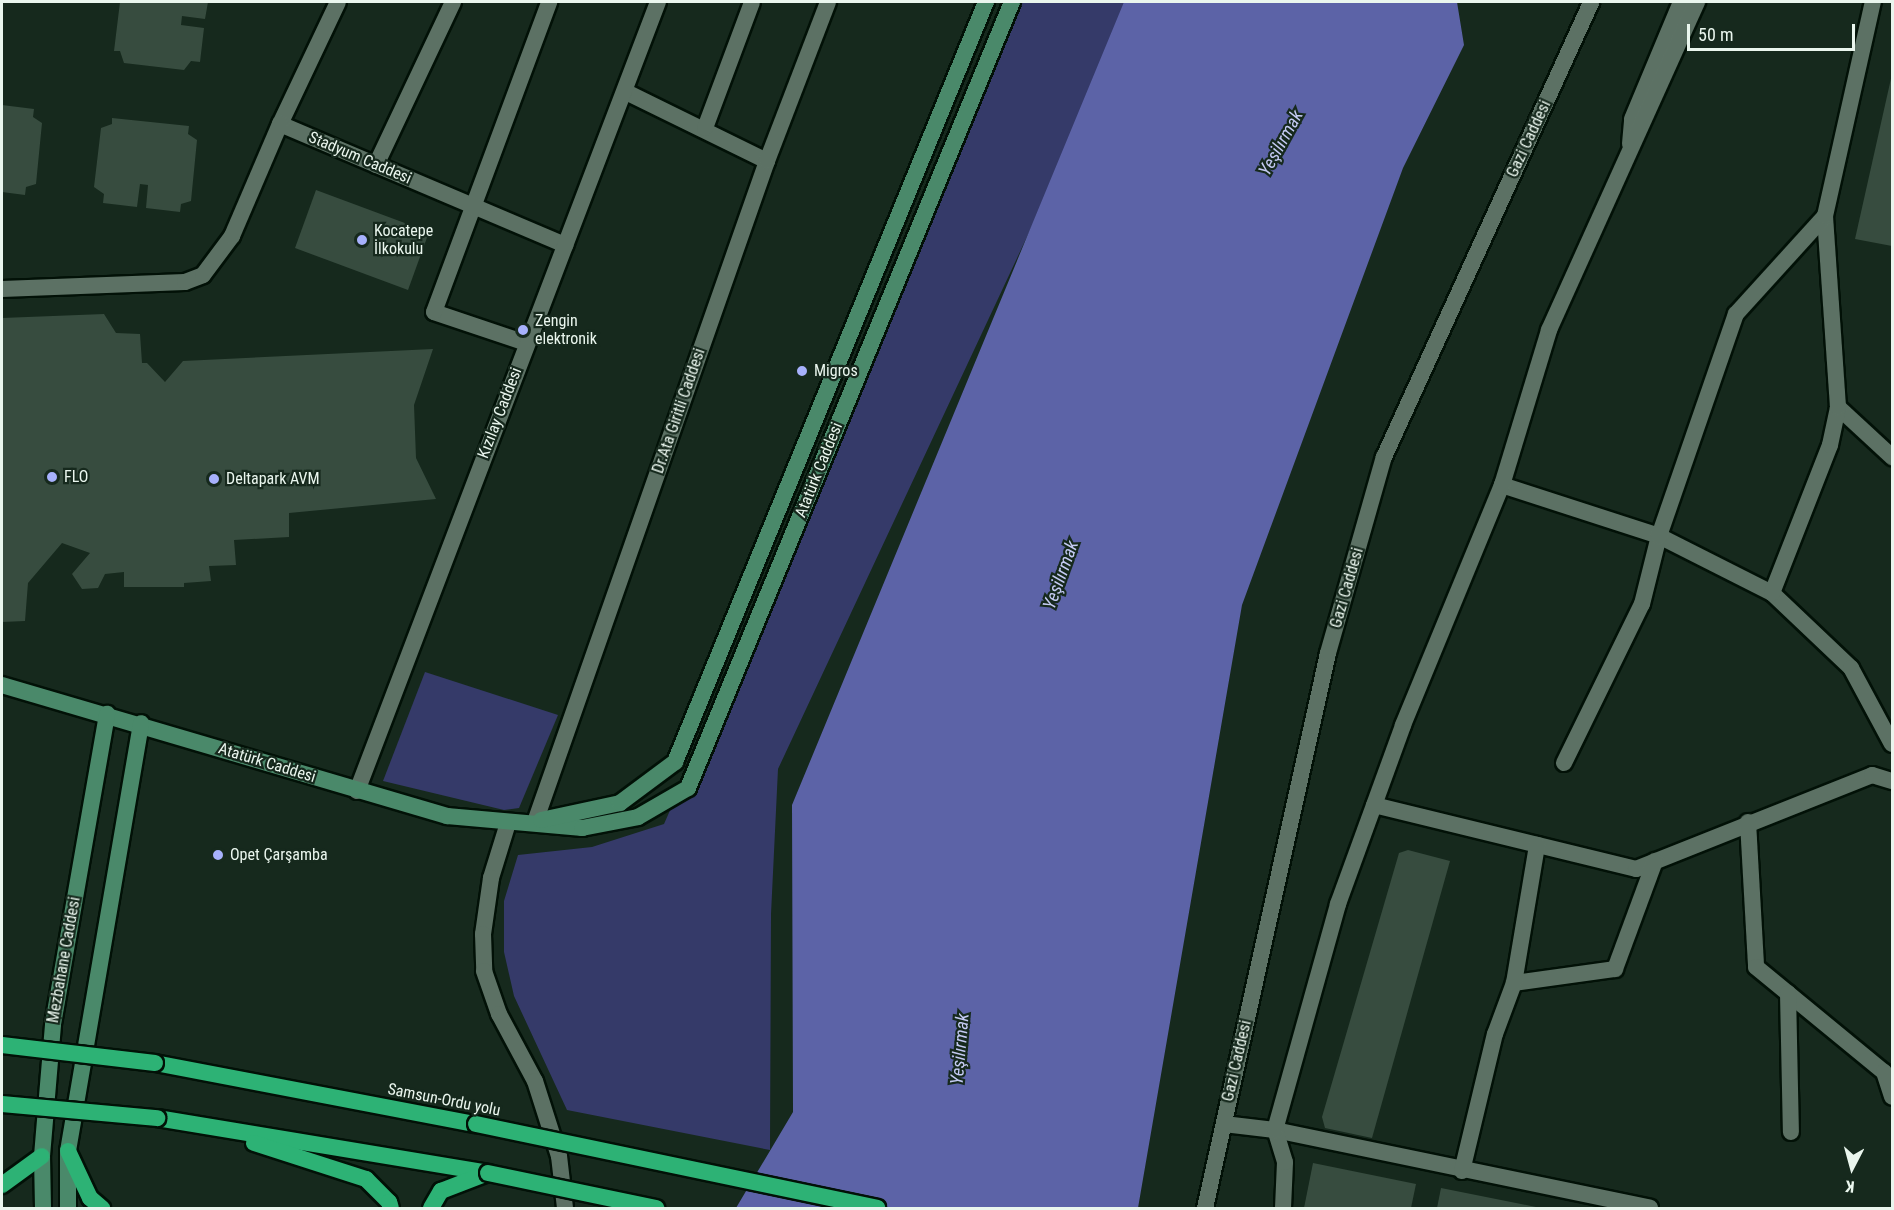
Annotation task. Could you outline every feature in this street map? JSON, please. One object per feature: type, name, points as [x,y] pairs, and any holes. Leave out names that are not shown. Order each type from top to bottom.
[{"type":"highway","name":"Samsun-Ordu yolu","points":[[2,1045],[155,1063],[476,1124],[877,1209]]},
{"type":"highway","points":[[2,1104],[157,1118],[489,1173],[656,1209]]},
{"type":"highway","points":[[202,1126],[366,1179],[389,1202],[391,1209]]},
{"type":"highway","points":[[68,1151],[90,1198],[102,1209]]},
{"type":"highway","points":[[2,1185],[42,1156]]},
{"type":"highway","points":[[431,1209],[441,1191],[489,1173]]},
{"type":"main road","name":"Atatürk Caddesi","points":[[535,822],[620,803],[675,762],[986,2]]},
{"type":"main road","name":"Atatürk Caddesi","points":[[2,685],[141,723],[357,791],[447,816],[508,823],[535,822],[582,828],[638,817],[688,788],[1012,2]]},
{"type":"main road","name":"Mezbahane Caddesi","points":[[43,1209],[42,1156],[53,1024],[107,714]]},
{"type":"main road","points":[[68,1209],[68,1151],[141,723]]},
{"type":"street","points":[[2,289],[185,282],[203,275],[232,236],[280,124],[338,2]]},
{"type":"street","points":[[376,165],[453,2]]},
{"type":"street","points":[[526,344],[434,312],[475,208],[549,2]]},
{"type":"street","name":"Kızılay Caddesi","points":[[357,791],[526,344],[626,92],[655,2]]},
{"type":"street","points":[[705,128],[752,2]]},
{"type":"street","name":"Dr.Ata Giritli Caddesi","points":[[535,822],[767,161],[828,2]]},
{"type":"street","name":"Gazi Caddesi","points":[[1205,1209],[1328,653],[1383,457],[1591,2]]},
{"type":"street","points":[[1629,148],[1632,119],[1681,2]]},
{"type":"street","points":[[1283,1209],[1285,1162],[1275,1130],[1338,904],[1374,806],[1502,485],[1549,330],[1629,148],[1646,120],[1697,2]]},
{"type":"street","points":[[1772,593],[1830,444],[1838,407],[1825,216],[1873,2]]},
{"type":"street","points":[[626,92],[705,128],[767,161]]},
{"type":"street","name":"Stadyum Caddesi","points":[[280,124],[565,245]]},
{"type":"street","points":[[1564,763],[1642,604],[1659,536],[1736,314],[1825,216]]},
{"type":"street","points":[[1838,407],[1893,457]]},
{"type":"street","points":[[1502,485],[1659,536],[1772,593],[1851,668],[1893,744]]},
{"type":"street","points":[[1374,806],[1636,869],[1748,822],[1872,775],[1893,781]]},
{"type":"street","points":[[1748,822],[1756,967],[1888,1071],[1893,1097]]},
{"type":"street","points":[[508,823],[490,878],[483,934],[484,971],[500,1014],[535,1081],[559,1156],[565,1209]]},
{"type":"street","points":[[1462,1171],[1496,1034],[1514,983],[1537,845]]},
{"type":"street","points":[[1514,983],[1615,969],[1655,861]]},
{"type":"street","points":[[1788,993],[1791,1132]]},
{"type":"street","points":[[1224,1124],[1275,1130],[1650,1209]]},
{"type":"shaded area","points":[[1019,2],[1126,2],[1083,117],[778,769],[771,914],[770,1150],[567,1110],[514,996],[504,952],[504,901],[518,855],[592,847],[664,824],[877,340]]},
{"type":"shaded area","points":[[425,672],[558,715],[519,808],[504,810],[383,781]]},
{"type":"water","name":"Yeşilırmak","points":[[1124,2],[1457,2],[1464,45],[1403,168],[1242,605],[1138,1208],[736,1208],[793,1112],[792,805]]},
{"type":"building","points":[[120,2],[208,2],[205,19],[182,16],[181,25],[204,28],[200,62],[191,61],[184,70],[124,63],[120,51],[114,51]]},
{"type":"building","points":[[1892,74],[1892,246],[1855,239]]},
{"type":"building","points":[[2,105],[34,109],[33,117],[42,123],[36,184],[26,187],[25,195],[2,192]]},
{"type":"building","points":[[112,118],[189,126],[188,134],[197,140],[191,201],[181,204],[180,212],[146,208],[148,185],[140,184],[137,207],[103,203],[104,194],[94,187],[101,128],[112,124]]},
{"type":"building","name":"Kocatepe İlkokulu","points":[[316,190],[429,232],[408,290],[295,248]]},
{"type":"building","name":"Deltapark AVM","points":[[104,314],[116,333],[140,334],[142,363],[147,363],[165,382],[183,361],[433,349],[414,405],[416,458],[436,499],[289,513],[289,537],[234,540],[236,565],[209,566],[211,581],[184,583],[184,587],[124,587],[124,572],[105,574],[98,588],[82,589],[72,574],[90,553],[62,543],[28,583],[25,621],[2,622],[2,318]]},
{"type":"building","points":[[1408,850],[1450,861],[1372,1138],[1325,1128],[1322,1117],[1399,853]]},
{"type":"building","points":[[1313,1163],[1416,1184],[1411,1208],[1304,1208]]},
{"type":"building","points":[[1441,1188],[1536,1207],[1536,1208],[1437,1208]]},
{"type":"place","name":"Kocatepe İlkokulu","points":[[362,240]]},
{"type":"place","name":"Zengin elektronik","points":[[523,330]]},
{"type":"place","name":"Migros","points":[[802,371]]},
{"type":"place","name":"FLO","points":[[52,477]]},
{"type":"place","name":"Deltapark AVM","points":[[214,479]]},
{"type":"place","name":"Opet Çarşamba","points":[[218,855]]}]
